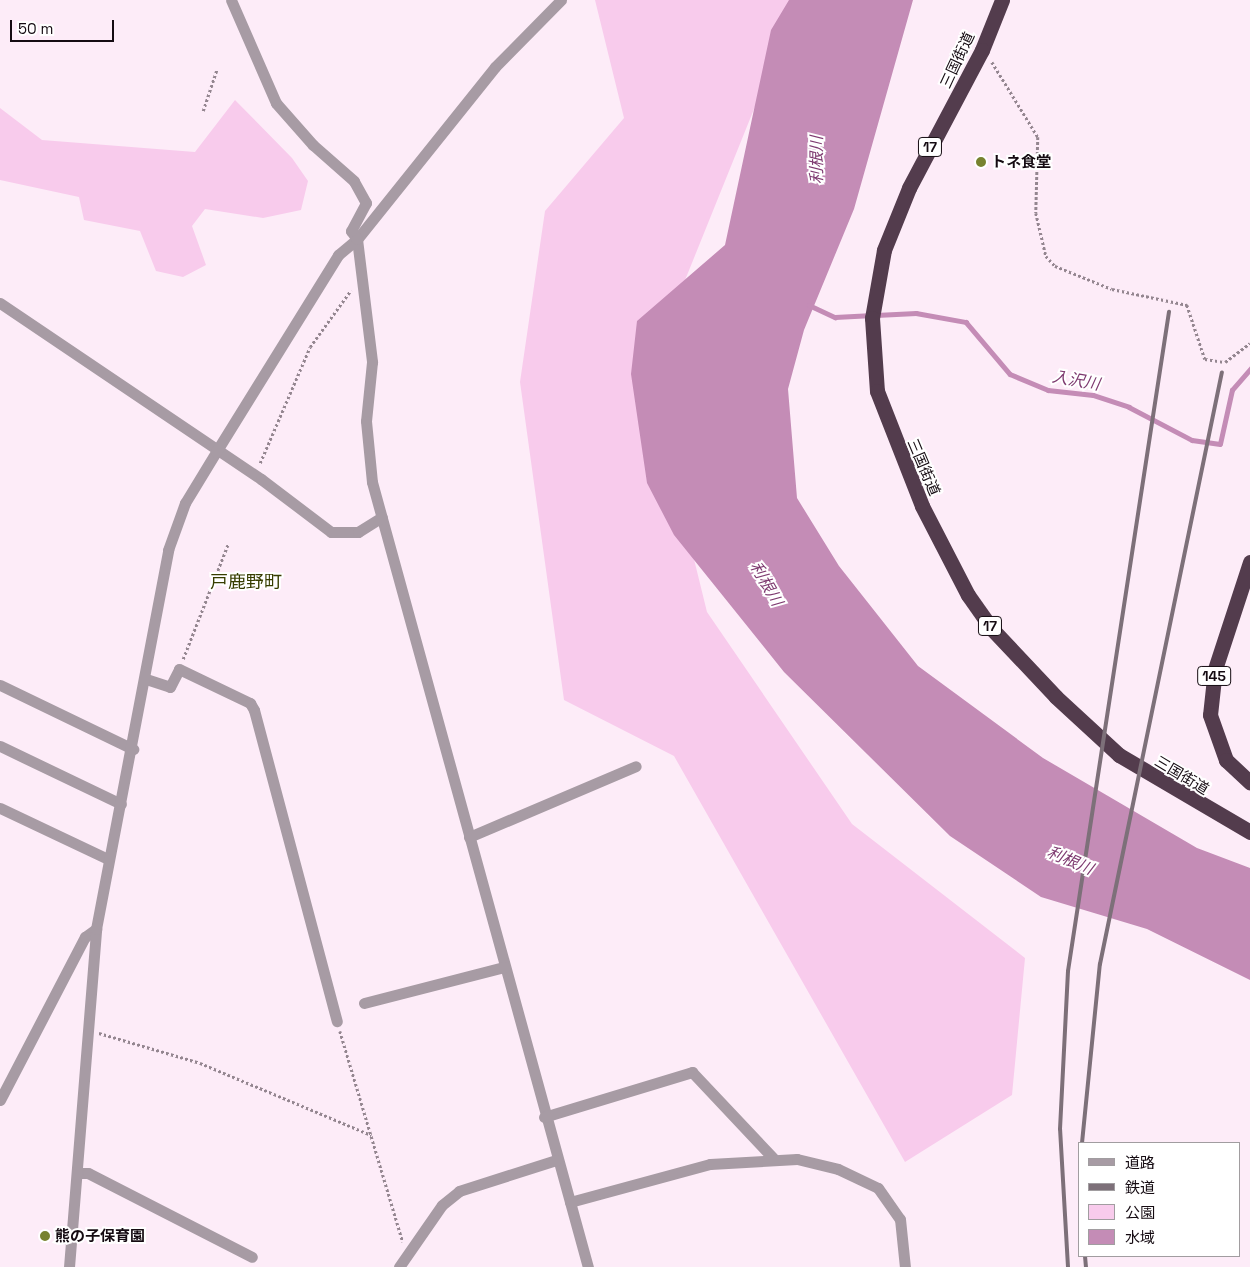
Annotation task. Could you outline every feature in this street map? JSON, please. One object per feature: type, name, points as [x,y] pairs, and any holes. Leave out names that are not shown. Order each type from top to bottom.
[{"type":"highway","name":"三国街道","points":[[1002,0],[982,50],[896,217],[882,258],[872,318],[875,382],[894,440],[948,560],[992,629],[1056,697],[1119,756],[1250,832]]},
{"type":"highway","name":"145","points":[[1250,562],[1215,669],[1210,706],[1218,745],[1250,782]]},
{"type":"street","points":[[231,0],[276,103],[365,194],[366,204],[351,231],[357,239],[372,362],[366,442],[382,517],[468,838],[556,1160],[588,1267]]},
{"type":"street","points":[[69,1267],[90,1031],[96,929],[108,859],[133,749],[168,550],[185,503],[338,255],[357,239],[495,67],[561,0]]},
{"type":"street","points":[[0,302],[216,452],[255,475],[331,532],[358,532],[382,517]]},
{"type":"street","points":[[146,679],[170,687],[179,669],[250,703],[254,710],[337,1021]]},
{"type":"street","points":[[0,685],[133,749]]},
{"type":"street","points":[[0,746],[121,804]]},
{"type":"street","points":[[468,838],[636,766]]},
{"type":"street","points":[[0,808],[108,859]]},
{"type":"street","points":[[0,1100],[85,937],[96,929]]},
{"type":"street","points":[[364,1003],[504,967]]},
{"type":"street","points":[[544,1117],[692,1072],[773,1158]]},
{"type":"street","points":[[570,1202],[710,1164],[773,1158],[838,1169],[878,1188],[900,1220],[905,1267]]},
{"type":"street","points":[[398,1267],[442,1205],[459,1191],[556,1160]]},
{"type":"street","points":[[78,1173],[88,1173],[252,1257]]},
{"type":"path","points":[[982,50],[1038,137],[1036,213],[1046,256],[1055,266],[1112,289],[1187,305],[1204,360],[1225,362],[1250,343]]},
{"type":"path","points":[[203,111],[216,69]]},
{"type":"path","points":[[255,475],[310,347],[344,295],[362,282]]},
{"type":"path","points":[[179,669],[228,544]]},
{"type":"path","points":[[337,1021],[407,1255]]},
{"type":"path","points":[[90,1031],[200,1063],[371,1135]]},
{"type":"green space","points":[[595,0],[798,0],[648,372],[707,612],[852,824],[1025,958],[1012,1095],[905,1162],[674,756],[564,700],[520,382],[545,211],[624,118]]},
{"type":"green space","points":[[235,100],[292,158],[308,181],[301,210],[263,218],[205,209],[192,226],[206,265],[183,277],[156,271],[140,231],[84,220],[79,197],[0,180],[0,108],[42,140],[195,152]]},
{"type":"water","name":"利根川","points":[[789,0],[913,0],[854,209],[804,330],[788,389],[797,498],[839,566],[918,666],[1043,758],[1197,848],[1250,868],[1250,980],[1147,929],[1041,897],[950,836],[784,672],[674,535],[647,483],[631,374],[637,321],[725,245],[771,30]]},
{"type":"waterway","name":"入沢川","points":[[809,305],[835,317],[868,315]]},
{"type":"waterway","name":"入沢川","points":[[876,315],[916,313],[966,322],[1010,374],[1048,390],[1093,395],[1129,407],[1192,440],[1220,444],[1232,390],[1250,369]]},
{"type":"railway","points":[[1068,1267],[1060,1129],[1068,971],[1169,312]]},
{"type":"railway","points":[[1082,1142],[1100,964],[1222,372]]},
{"type":"railway","points":[[1085,1257],[1086,1267]]},
{"type":"place","name":"トネ食堂","points":[[981,162]]},
{"type":"place","name":"熊の子保育園","points":[[45,1236]]},
{"type":"district","name":"戸鹿野町","points":[[246,582]]}]
